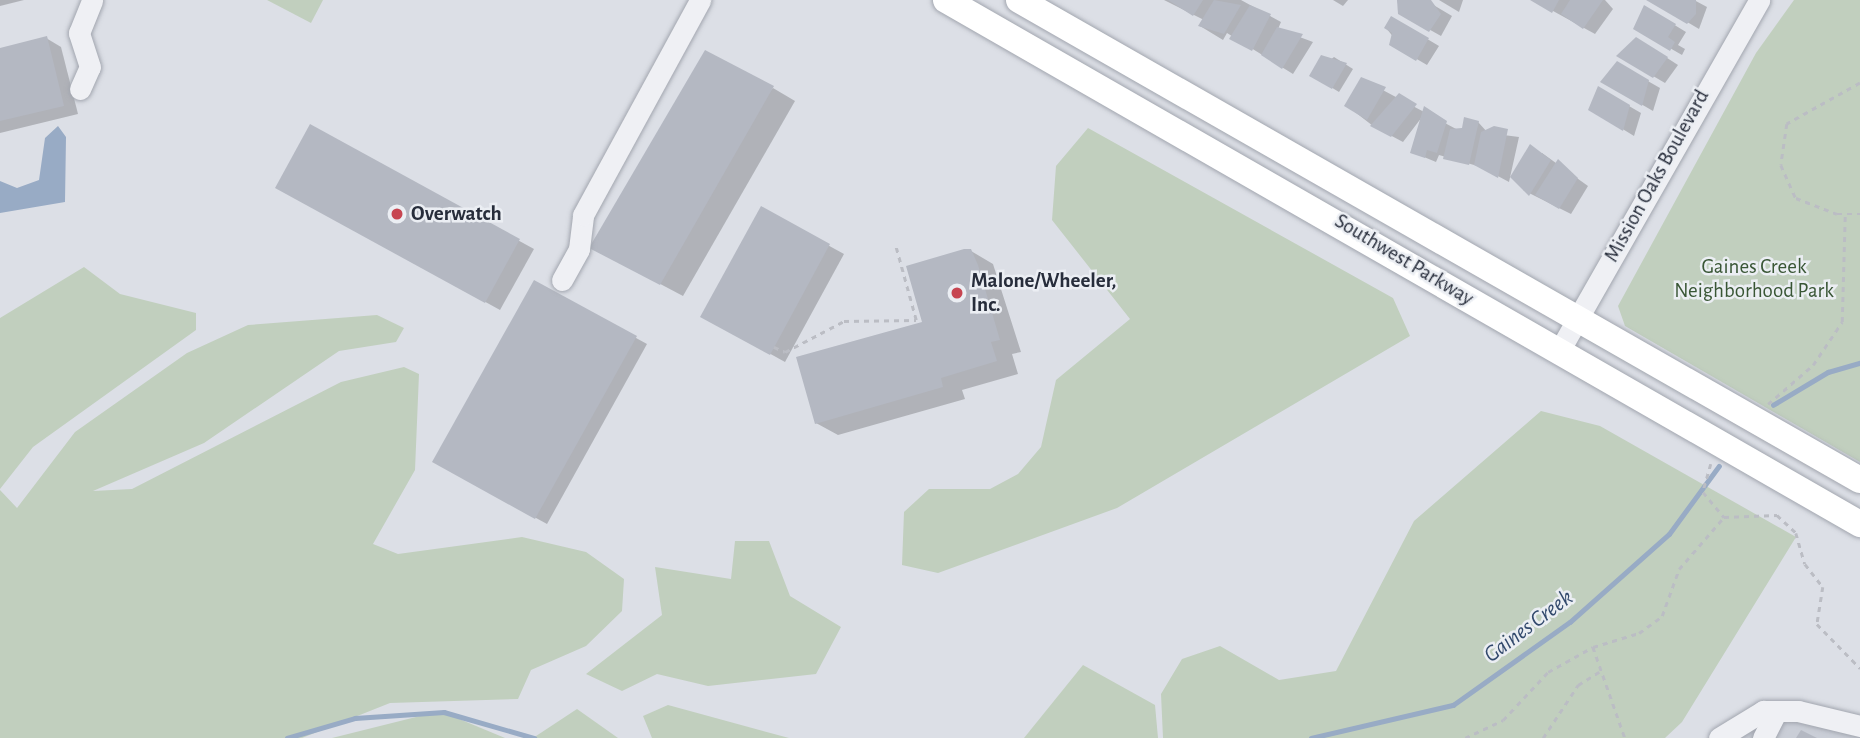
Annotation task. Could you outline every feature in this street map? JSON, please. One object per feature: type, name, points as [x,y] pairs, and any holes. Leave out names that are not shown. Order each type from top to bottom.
[{"type":"main road","name":"Southwest Parkway","points":[[946,0],[1199,139],[1558,353],[1860,524]]},
{"type":"main road","name":"Southwest Parkway","points":[[1019,0],[1576,322],[1860,480]]},
{"type":"street","points":[[79,89],[90,67],[79,33],[92,0]]},
{"type":"street","points":[[562,280],[579,249],[583,215],[700,0]]},
{"type":"street","name":"Mission Oaks Boulevard","points":[[1558,353],[1759,0]]},
{"type":"street","points":[[1763,738],[1777,711]]},
{"type":"street","points":[[1719,738],[1738,721],[1777,711],[1860,726]]},
{"type":"path","points":[[1860,82],[1787,124],[1780,165],[1796,198],[1845,214],[1860,214]]},
{"type":"path","points":[[1763,409],[1813,365],[1842,322],[1845,214]]},
{"type":"path","points":[[774,346],[785,352],[844,321],[916,320],[895,244]]},
{"type":"path","points":[[1711,464],[1703,492],[1724,517]]},
{"type":"path","points":[[1465,738],[1503,720],[1526,689],[1593,647],[1639,633],[1662,616],[1679,569],[1724,517],[1777,515],[1796,533],[1805,564],[1823,587],[1817,624],[1860,668]]},
{"type":"path","points":[[1593,647],[1599,673],[1625,738]]},
{"type":"path","points":[[1543,738],[1577,685],[1599,673]]},
{"type":"shaded area","points":[[1786,705],[1860,716],[1860,738],[1711,738]]},
{"type":"green space","points":[[267,0],[323,0],[311,23]]},
{"type":"green space","name":"Gaines Creek Neighborhood Park","points":[[1794,0],[1860,0],[1860,462],[1625,326],[1618,306],[1756,53]]},
{"type":"green space","points":[[1088,128],[1393,298],[1410,336],[1117,508],[938,573],[902,565],[904,512],[929,489],[990,489],[1018,474],[1041,447],[1056,380],[1130,319],[1052,220],[1056,166]]},
{"type":"green space","points":[[84,267],[120,294],[196,313],[196,330],[33,447],[0,489],[0,318]]},
{"type":"green space","points":[[377,315],[404,328],[396,342],[339,351],[204,443],[93,491],[132,489],[341,382],[404,367],[419,374],[415,470],[373,544],[398,554],[522,537],[586,552],[624,579],[622,611],[586,646],[531,670],[518,699],[390,703],[302,738],[0,738],[0,490],[17,508],[75,432],[187,353],[248,325]]},
{"type":"green space","points":[[1541,411],[1600,426],[1796,537],[1682,722],[1665,738],[1163,738],[1161,694],[1182,659],[1220,646],[1279,680],[1336,671],[1414,521]]},
{"type":"green space","points":[[735,541],[769,541],[790,596],[841,627],[816,674],[708,686],[657,674],[622,691],[586,674],[662,615],[655,567],[731,579]]},
{"type":"green space","points":[[1083,665],[1155,705],[1158,738],[1024,738]]},
{"type":"green space","points":[[668,705],[789,738],[652,738],[643,716]]},
{"type":"green space","points":[[577,709],[618,738],[533,738]]},
{"type":"green space","points":[[440,711],[505,738],[332,738]]},
{"type":"water","points":[[58,126],[66,137],[65,202],[0,213],[0,181],[17,188],[39,180],[45,138]]},
{"type":"building","points":[[1168,0],[1203,0],[1193,16]]},
{"type":"building","points":[[1214,0],[1241,5],[1224,34],[1198,26]]},
{"type":"building","points":[[1397,0],[1431,0],[1441,14],[1429,32],[1398,14]]},
{"type":"building","points":[[1530,0],[1559,0],[1552,13]]},
{"type":"building","points":[[1570,0],[1603,0],[1583,29],[1561,14]]},
{"type":"building","points":[[1646,0],[1696,0],[1696,14],[1687,24]]},
{"type":"building","points":[[1250,5],[1271,14],[1252,51],[1229,39]]},
{"type":"building","points":[[1644,5],[1676,24],[1668,37],[1675,42],[1670,51],[1633,29]]},
{"type":"building","points":[[1391,16],[1429,38],[1416,61],[1389,45],[1392,33],[1384,28]]},
{"type":"building","points":[[1277,27],[1303,34],[1282,69],[1261,55]]},
{"type":"building","points":[[47,36],[64,106],[0,121],[0,48]]},
{"type":"building","points":[[1636,37],[1668,57],[1653,78],[1616,56]]},
{"type":"building","points":[[705,50],[774,86],[660,285],[589,248]]},
{"type":"building","points":[[1321,55],[1347,63],[1332,89],[1309,76]]},
{"type":"building","points":[[1617,61],[1649,80],[1642,106],[1600,82]]},
{"type":"building","points":[[1361,77],[1386,87],[1367,120],[1344,106]]},
{"type":"building","points":[[1598,86],[1630,105],[1623,131],[1588,110]]},
{"type":"building","points":[[1399,93],[1417,104],[1391,137],[1370,126]]},
{"type":"building","points":[[1424,106],[1447,121],[1437,153],[1427,150],[1425,158],[1410,153]]},
{"type":"building","points":[[1464,117],[1479,121],[1469,165],[1443,159],[1450,129],[1462,128]]},
{"type":"building","name":"Overwatch","points":[[310,124],[520,239],[485,303],[275,188]]},
{"type":"building","points":[[1494,126],[1508,129],[1498,178],[1474,165],[1481,132]]},
{"type":"building","points":[[1530,144],[1551,160],[1529,196],[1510,177]]},
{"type":"building","points":[[1558,159],[1578,178],[1559,209],[1535,195]]},
{"type":"building","points":[[761,206],[830,244],[770,355],[700,317]]},
{"type":"building","points":[[971,249],[978,265],[1000,340],[991,342],[997,361],[941,378],[943,387],[815,424],[796,357],[922,322],[906,266]]},
{"type":"building","points":[[534,280],[637,336],[535,519],[432,462]]},
{"type":"building","points":[[1801,730],[1817,738],[1796,738]]},
{"type":"waterway","name":"Gaines Creek","points":[[1773,405],[1828,372],[1860,363]]},
{"type":"waterway","name":"Gaines Creek","points":[[1311,738],[1453,705],[1570,622],[1669,534],[1719,466]]},
{"type":"waterway","name":"Gaines Creek","points":[[287,738],[355,718],[444,712],[534,738]]},
{"type":"place","name":"Overwatch","points":[[397,214]]},
{"type":"place","name":"Malone/Wheeler, Inc.","points":[[957,293]]}]
